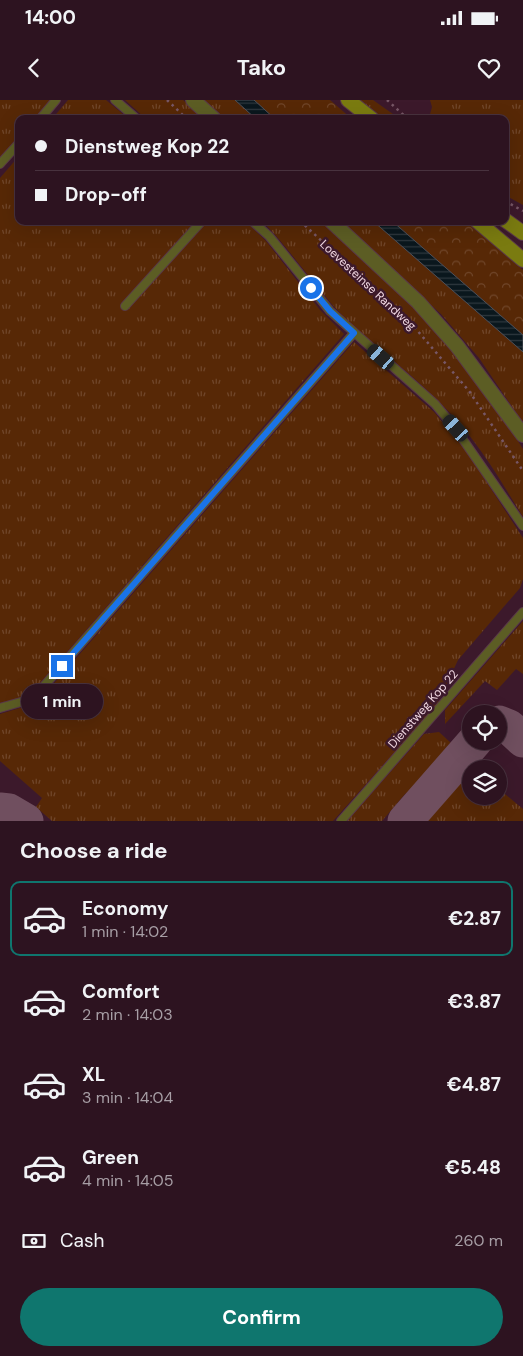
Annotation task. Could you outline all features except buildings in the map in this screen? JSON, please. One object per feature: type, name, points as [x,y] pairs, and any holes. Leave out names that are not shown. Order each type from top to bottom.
[{"type":"main road","points":[[340,100],[343,106],[353,115]]},
{"type":"main road","points":[[348,100],[367,115]]},
{"type":"main road","points":[[509,223],[523,233]]},
{"type":"main road","points":[[482,225],[523,260]]},
{"type":"street","points":[[193,100],[210,115]]},
{"type":"street","name":"Loevesteinse Randweg","points":[[335,225],[418,302],[457,346],[523,436]]},
{"type":"lane","points":[[43,115],[56,100]]},
{"type":"lane","points":[[115,100],[132,115]]},
{"type":"lane","points":[[0,164],[15,147]]},
{"type":"lane","points":[[125,306],[198,225]]},
{"type":"lane","points":[[257,225],[269,236],[330,311],[435,404],[456,428],[523,526]]},
{"type":"lane","points":[[0,708],[28,700],[36,695],[354,333]]},
{"type":"lane","name":"Dienstweg Kop 22","points":[[340,821],[523,612]]},
{"type":"path","points":[[167,100],[183,115]]},
{"type":"path","points":[[387,100],[404,115]]},
{"type":"path","points":[[509,203],[523,211]]},
{"type":"path","name":"Loevesteinse Randweg","points":[[304,225],[410,322],[468,390],[523,471]]},
{"type":"green space","points":[[0,100],[51,100],[38,115],[15,115],[15,141],[0,158]]},
{"type":"green space","points":[[68,100],[106,100],[124,115],[55,115]]},
{"type":"green space","points":[[125,100],[183,100],[200,115],[142,115]]},
{"type":"green space","points":[[201,100],[235,100],[252,115],[218,115]]},
{"type":"green space","points":[[254,100],[330,100],[347,115],[271,115]]},
{"type":"green space","points":[[360,100],[373,100],[394,115],[377,115]]},
{"type":"green space","points":[[430,100],[523,100],[523,205],[509,197],[509,115],[430,115],[432,107]]},
{"type":"green space","points":[[15,161],[15,225],[249,225],[266,241],[320,310],[344,334],[34,690],[24,697],[0,703],[0,178]]},
{"type":"green space","points":[[266,225],[326,225],[433,326],[501,414],[523,449],[523,517],[490,464],[462,426],[424,388],[341,314]]},
{"type":"green space","points":[[342,225],[378,225],[523,352],[523,423],[479,358],[441,314]]},
{"type":"green space","points":[[397,225],[473,225],[523,270],[523,335]]},
{"type":"green space","points":[[354,342],[434,412],[465,449],[523,538],[523,579],[520,588],[458,660],[437,705],[333,821],[52,821],[36,807],[42,798],[0,761],[0,714],[36,703],[42,697]]},
{"type":"green space","points":[[523,621],[523,674],[516,669],[497,690],[485,681],[445,724],[445,710]]},
{"type":"green space","points":[[439,732],[451,743],[382,821],[347,821],[424,734]]},
{"type":"green space","points":[[462,781],[462,805],[507,805],[507,796],[523,809],[523,821],[427,821]]},
{"type":"shaded area","points":[[235,100],[254,100],[271,115],[252,115]]},
{"type":"shaded area","points":[[378,225],[397,225],[523,335],[523,352]]},
{"type":"taxiway","points":[[507,726],[523,740]]},
{"type":"taxiway","points":[[405,821],[467,750]]},
{"type":"taxiway","points":[[0,810],[9,811],[26,821]]},
{"type":"route","points":[[62,666],[354,333],[330,311],[311,288]]}]
